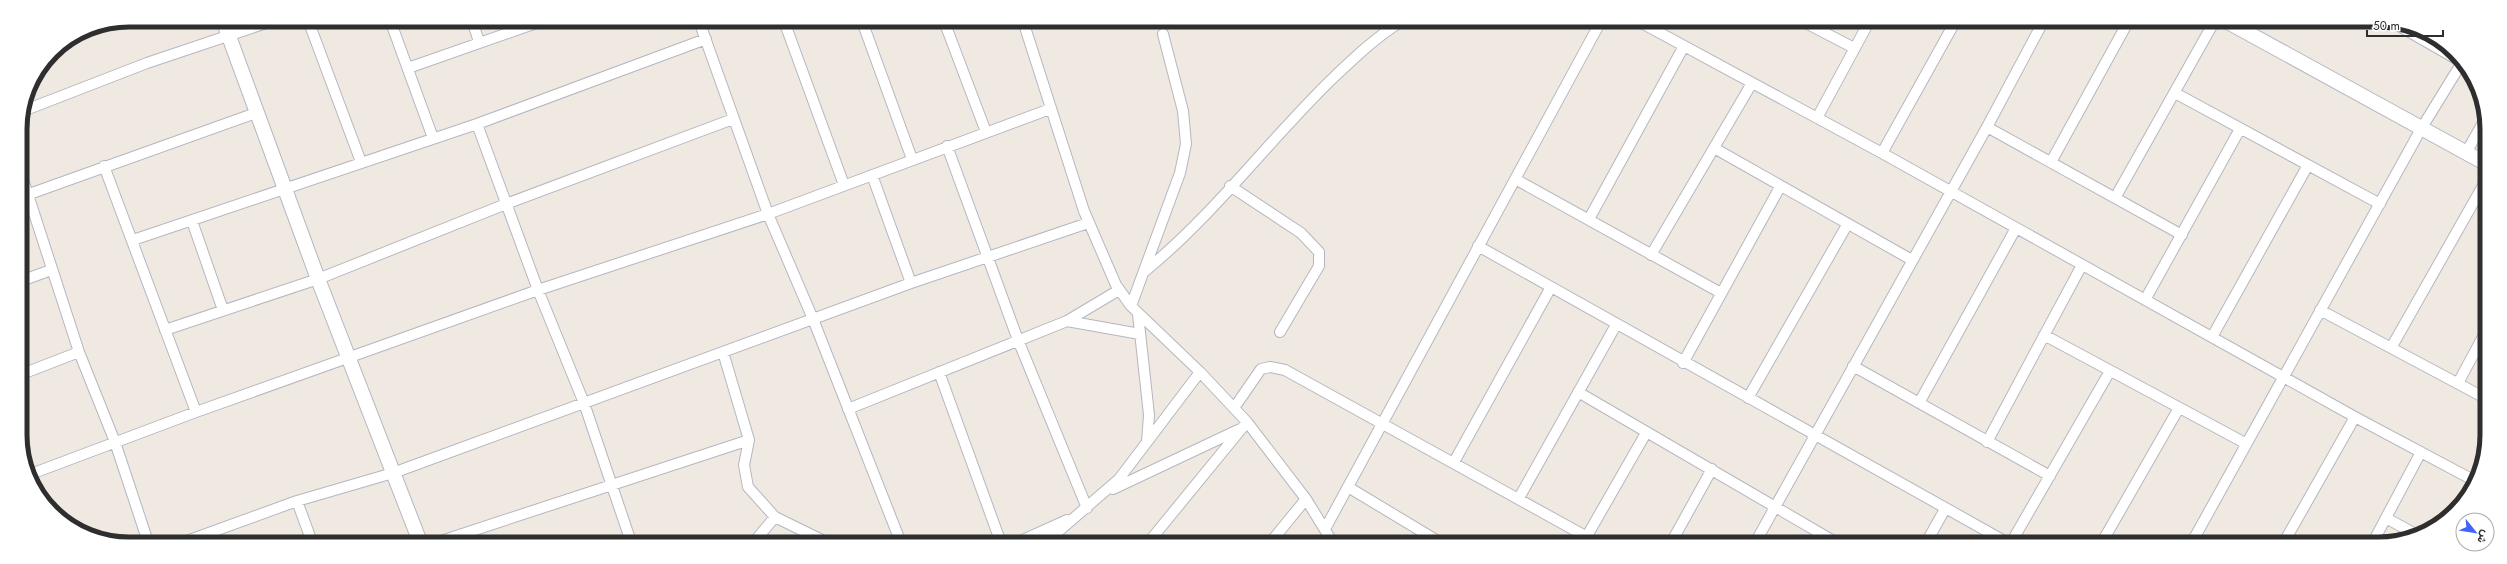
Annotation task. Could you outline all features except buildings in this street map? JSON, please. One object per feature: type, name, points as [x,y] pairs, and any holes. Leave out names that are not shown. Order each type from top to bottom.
[{"type":"main road","points":[[225,27],[318,279],[418,537]]},
{"type":"main road","points":[[2239,27],[2480,160]]},
{"type":"street","points":[[29,109],[147,63],[256,27]]},
{"type":"street","points":[[311,27],[361,162]]},
{"type":"street","points":[[393,27],[433,138]]},
{"type":"street","points":[[474,27],[479,42]]},
{"type":"street","points":[[408,68],[522,27]]},
{"type":"street","points":[[702,27],[768,214],[813,318],[899,537]]},
{"type":"street","points":[[786,27],[844,185]]},
{"type":"street","points":[[864,27],[912,159]]},
{"type":"street","points":[[946,27],[986,132]]},
{"type":"street","points":[[1025,27],[1050,109],[1088,223],[1119,290],[1135,310],[1200,372],[1234,408],[1244,426],[1306,499],[1330,537]]},
{"type":"street","points":[[1145,271],[1166,253],[1337,75],[1394,27]]},
{"type":"street","points":[[1325,528],[1597,27]]},
{"type":"street","points":[[1649,27],[1882,153],[2283,376],[2355,418],[2470,478]]},
{"type":"street","points":[[1814,27],[1854,48]]},
{"type":"street","points":[[1817,118],[1866,27]]},
{"type":"street","points":[[1882,153],[1952,27]]},
{"type":"street","points":[[1758,537],[1987,128],[2040,27]]},
{"type":"street","points":[[2051,162],[2125,27]]},
{"type":"street","points":[[2115,198],[2211,27]]},
{"type":"street","points":[[2409,32],[2446,53]]},
{"type":"street","points":[[1146,444],[1149,415],[1140,334],[1135,310],[1145,271],[1180,173],[1186,144],[1183,111],[1163,34]]},
{"type":"street","points":[[133,240],[477,124],[706,39]]},
{"type":"street","points":[[1589,219],[1684,46]]},
{"type":"street","points":[[2195,537],[2245,443],[2421,129],[2458,66]]},
{"type":"street","points":[[1652,255],[1752,83]]},
{"type":"street","points":[[2175,92],[2240,129],[2380,204]]},
{"type":"street","points":[[35,473],[196,412],[349,359],[538,290],[768,214],[912,159],[1050,109]]},
{"type":"street","points":[[27,195],[104,166],[256,113]]},
{"type":"street","points":[[165,330],[318,279],[506,204],[733,119]]},
{"type":"street","points":[[477,124],[538,290],[584,403],[610,486],[629,537]]},
{"type":"street","points":[[1987,128],[2182,235]]},
{"type":"street","points":[[2466,153],[2480,128]]},
{"type":"street","points":[[2145,300],[2240,129]]},
{"type":"street","points":[[947,146],[1018,340],[1087,508]]},
{"type":"street","points":[[1714,148],[1847,225],[1912,260]]},
{"type":"street","points":[[2212,337],[2308,165]]},
{"type":"street","points":[[104,166],[133,240],[196,412]]},
{"type":"street","points":[[872,175],[911,283]]},
{"type":"street","points":[[1515,179],[1721,293]]},
{"type":"street","points":[[1230,186],[1301,233],[1319,252],[1319,266],[1280,332]]},
{"type":"street","points":[[1683,363],[1780,187]]},
{"type":"street","points":[[2390,348],[2480,191]]},
{"type":"street","points":[[27,204],[79,352],[115,442],[146,537]]},
{"type":"street","points":[[192,221],[223,310]]},
{"type":"street","points":[[198,537],[297,501],[393,473],[813,318],[988,256],[1088,223]]},
{"type":"street","points":[[1748,398],[1847,225]]},
{"type":"street","points":[[1919,403],[2016,228]]},
{"type":"street","points":[[1478,246],[1683,363],[1995,537]]},
{"type":"street","points":[[1987,442],[2082,265]]},
{"type":"street","points":[[27,279],[51,270]]},
{"type":"street","points":[[1454,462],[1551,287]]},
{"type":"street","points":[[848,409],[1067,321],[1119,290]]},
{"type":"street","points":[[2320,310],[2480,395]]},
{"type":"street","points":[[1067,321],[1140,334]]},
{"type":"street","points":[[1518,498],[1616,325]]},
{"type":"street","points":[[2044,335],[2245,443]]},
{"type":"street","points":[[2458,383],[2480,351]]},
{"type":"street","points":[[27,372],[79,352]]},
{"type":"street","points":[[723,352],[749,440],[744,465],[746,484],[775,517],[817,537]]},
{"type":"street","points":[[1234,408],[1258,371],[1270,366],[1296,375],[1518,498],[1580,537]]},
{"type":"street","points":[[1853,366],[2050,476]]},
{"type":"street","points":[[2015,537],[2110,371]]},
{"type":"street","points":[[939,372],[999,537]]},
{"type":"street","points":[[1053,537],[1105,493],[1127,470],[1200,372]]},
{"type":"street","points":[[1578,392],[1827,537]]},
{"type":"street","points":[[2105,537],[2179,408]]},
{"type":"street","points":[[2287,537],[2355,418]]},
{"type":"street","points":[[1105,493],[1244,426]]},
{"type":"street","points":[[1153,537],[1244,426]]},
{"type":"street","points":[[1587,537],[1646,433]]},
{"type":"street","points":[[453,537],[749,440]]},
{"type":"street","points":[[2376,537],[2421,452]]},
{"type":"street","points":[[1674,537],[1712,469]]},
{"type":"street","points":[[1348,487],[1431,537]]},
{"type":"street","points":[[1275,537],[1306,499]]},
{"type":"street","points":[[297,501],[310,537]]},
{"type":"street","points":[[1929,537],[1945,510]]},
{"type":"street","points":[[1029,537],[1076,516]]},
{"type":"street","points":[[758,537],[775,517]]},
{"type":"street","points":[[2386,518],[2411,531]]}]
